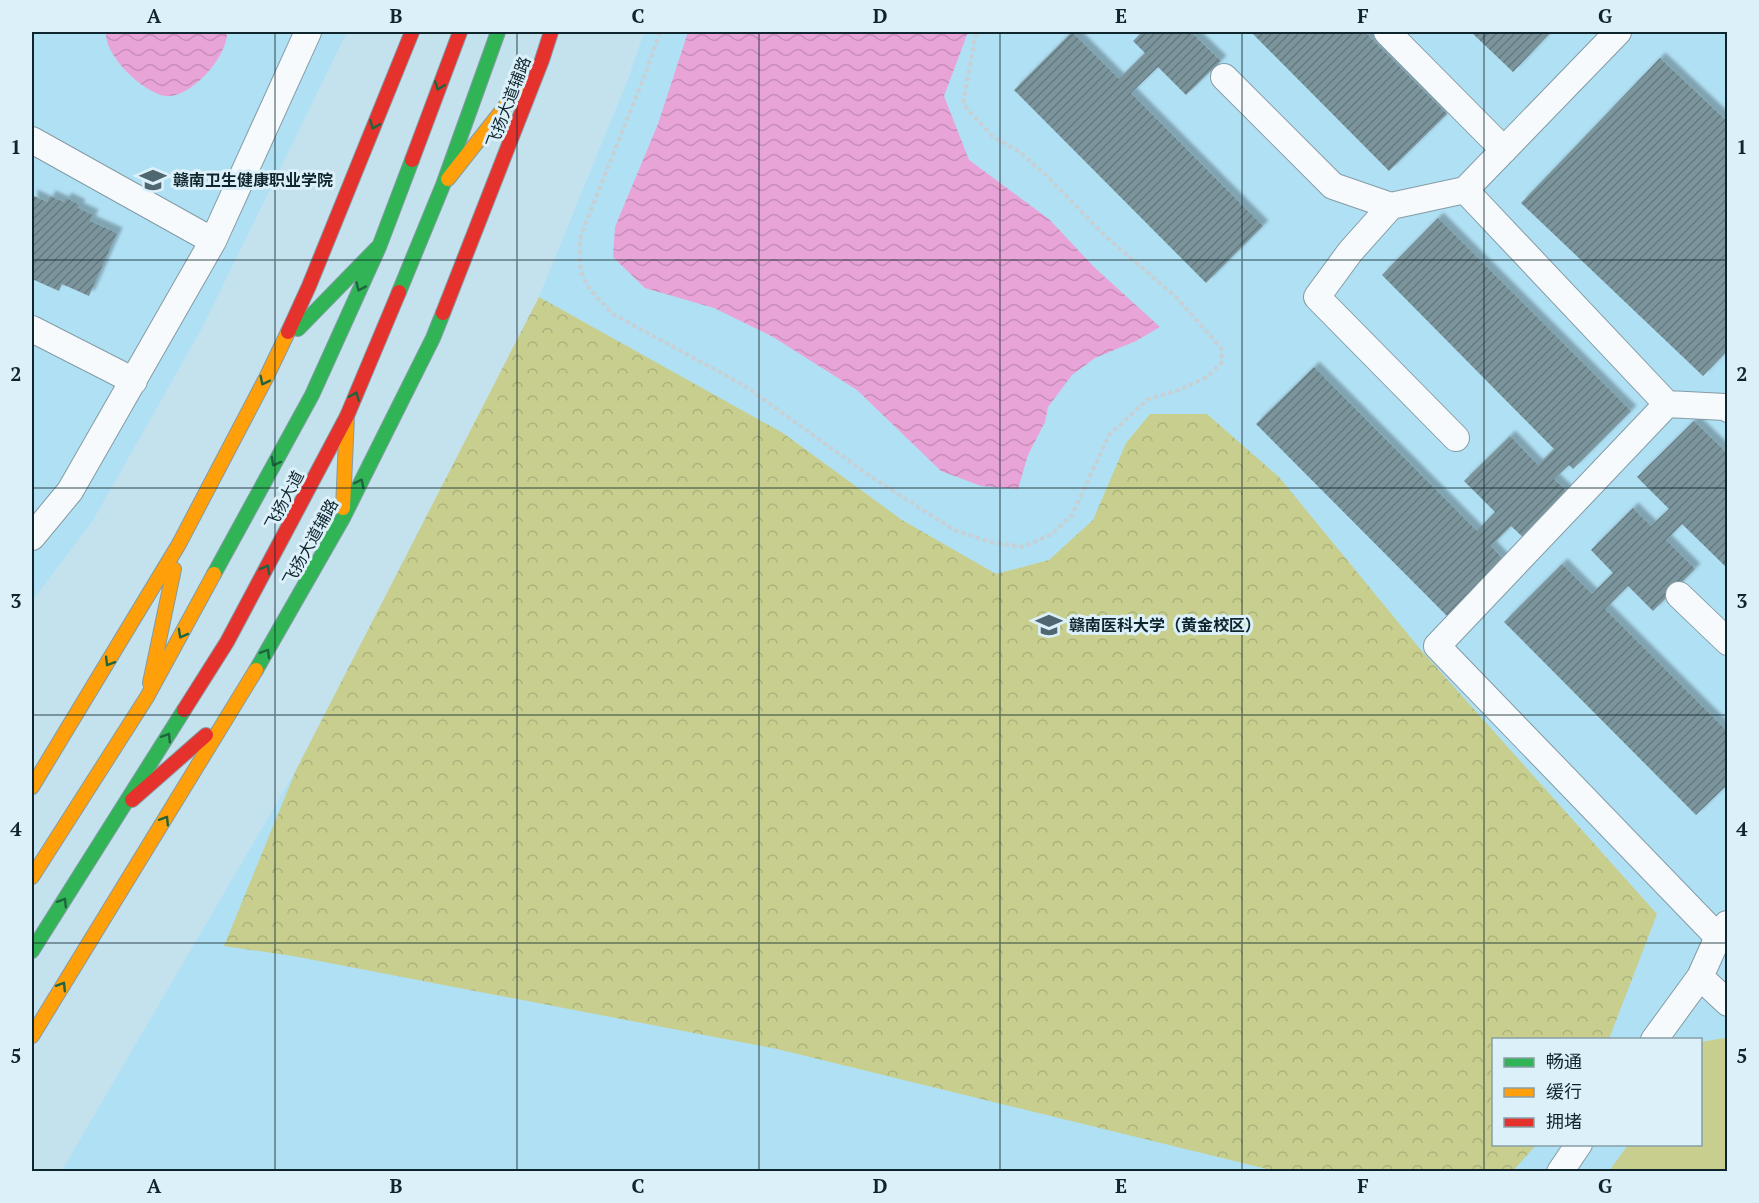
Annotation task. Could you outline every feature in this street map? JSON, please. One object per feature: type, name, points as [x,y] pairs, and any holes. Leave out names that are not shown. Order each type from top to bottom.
[{"type":"street","points":[[32,537],[70,491],[213,241],[308,32]]},
{"type":"street","points":[[32,787],[180,544],[280,347],[309,286],[412,32]]},
{"type":"street","name":"飞扬大道","points":[[32,877],[147,698],[312,395],[379,247],[460,32]]},
{"type":"street","name":"飞扬大道","points":[[32,951],[227,642],[347,416],[443,185],[498,32]]},
{"type":"street","name":"飞扬大道辅路","points":[[32,1036],[232,712],[343,518],[433,338],[551,32]]},
{"type":"street","points":[[1387,32],[1504,150]]},
{"type":"street","points":[[1224,77],[1333,186],[1391,206],[1465,190],[1618,32]]},
{"type":"street","points":[[443,185],[542,60]]},
{"type":"street","points":[[32,140],[213,241]]},
{"type":"street","points":[[1465,190],[1667,404],[1728,409]]},
{"type":"street","points":[[1391,206],[1350,252],[1317,297],[1456,438]]},
{"type":"street","points":[[280,347],[379,247]]},
{"type":"street","points":[[32,329],[134,381]]},
{"type":"street","points":[[1655,1038],[1700,977],[1723,930],[1437,646],[1667,404]]},
{"type":"street","points":[[343,518],[347,416]]},
{"type":"street","points":[[147,698],[180,544]]},
{"type":"street","points":[[1679,595],[1728,642]]},
{"type":"street","points":[[121,809],[232,712]]},
{"type":"street","points":[[1700,977],[1728,1003]]},
{"type":"street","points":[[1560,1172],[1578,1146]]},
{"type":"path","points":[[660,32],[581,236],[578,259],[582,278],[613,314],[745,386],[870,476],[954,530],[990,542],[1023,547],[1052,534],[1072,514],[1109,435],[1148,399],[1179,390],[1207,377],[1222,362],[1221,348],[1177,298],[1104,236],[1047,176],[1020,152],[992,136],[967,110],[963,104],[976,32]]},
{"type":"shaded area","name":"赣南卫生健康职业学院","points":[[32,32],[347,32],[202,328],[92,522],[32,601]]},
{"type":"shaded area","name":"赣南医科大学（黄金校区）","points":[[644,32],[1727,32],[1727,1171],[61,1172],[296,770],[539,297],[629,77]]},
{"type":"green space","points":[[539,297],[783,433],[902,520],[996,574],[1049,560],[1093,520],[1126,443],[1150,414],[1207,414],[1279,477],[1421,650],[1657,914],[1609,1038],[1492,1038],[1492,1146],[1535,1146],[1513,1171],[1275,1171],[777,1049],[293,956],[224,946],[296,770]]},
{"type":"green space","points":[[1724,1038],[1728,1041],[1727,1171],[1609,1171],[1627,1146],[1702,1146],[1702,1042]]},
{"type":"water","points":[[106,32],[227,32],[221,53],[206,74],[186,91],[165,96],[146,88],[126,71],[111,51]]},
{"type":"water","points":[[688,32],[968,32],[944,96],[969,160],[1050,220],[1094,267],[1160,327],[1136,341],[1095,358],[1072,375],[1048,407],[1045,422],[1028,455],[1018,489],[981,486],[941,471],[857,390],[773,337],[714,308],[645,288],[613,257],[615,227],[658,124]]},
{"type":"building","points":[[1072,32],[1119,79],[1145,53],[1133,41],[1142,32],[1191,32],[1221,61],[1186,95],[1158,67],[1131,93],[1263,226],[1206,283],[1014,90]]},
{"type":"building","points":[[1251,32],[1365,32],[1447,114],[1389,171]]},
{"type":"building","points":[[1471,32],[1551,32],[1513,72]]},
{"type":"building","points":[[1660,58],[1728,122],[1728,350],[1703,376],[1521,203]]},
{"type":"building","points":[[32,195],[47,202],[50,196],[64,202],[66,198],[80,205],[78,208],[93,215],[90,221],[117,233],[89,296],[62,284],[59,291],[32,279]]},
{"type":"building","points":[[1438,218],[1631,411],[1573,469],[1569,465],[1554,479],[1570,494],[1525,539],[1511,526],[1491,546],[1505,561],[1448,617],[1256,424],[1314,367],[1477,531],[1495,512],[1464,481],[1510,436],[1538,465],[1554,449],[1382,275]]},
{"type":"building","points":[[1694,421],[1728,454],[1728,569],[1682,524],[1666,540],[1695,569],[1653,611],[1628,586],[1605,609],[1728,732],[1728,784],[1696,815],[1504,622],[1562,564],[1592,594],[1613,573],[1591,550],[1633,508],[1651,526],[1669,509],[1637,477]]},
{"type":"traffic: fast","points":[[399,292],[443,185],[498,32]]},
{"type":"traffic: fast","points":[[214,574],[312,395],[379,247],[412,160]]},
{"type":"traffic: fast","points":[[298,329],[377,248]]},
{"type":"traffic: fast","points":[[256,670],[343,518],[433,338],[443,313]]},
{"type":"traffic: fast","points":[[32,951],[184,710]]},
{"type":"traffic: slow","points":[[448,179],[522,85]]},
{"type":"traffic: slow","points":[[32,787],[179,544],[288,332]]},
{"type":"traffic: slow","points":[[343,508],[347,416]]},
{"type":"traffic: slow","points":[[150,683],[174,569]]},
{"type":"traffic: slow","points":[[32,877],[147,697],[214,574]]},
{"type":"traffic: slow","points":[[32,1036],[256,670]]},
{"type":"traffic: jam","points":[[288,332],[309,286],[412,32]]},
{"type":"traffic: jam","points":[[412,160],[460,32]]},
{"type":"traffic: jam","points":[[443,313],[551,32]]},
{"type":"traffic: jam","points":[[184,710],[227,642],[347,416],[399,292]]},
{"type":"traffic: jam","points":[[132,800],[206,735]]},
{"type":"place","name":"赣南卫生健康职业学院","points":[[153,180]]},
{"type":"place","name":"赣南医科大学（黄金校区）","points":[[1049,625]]}]
